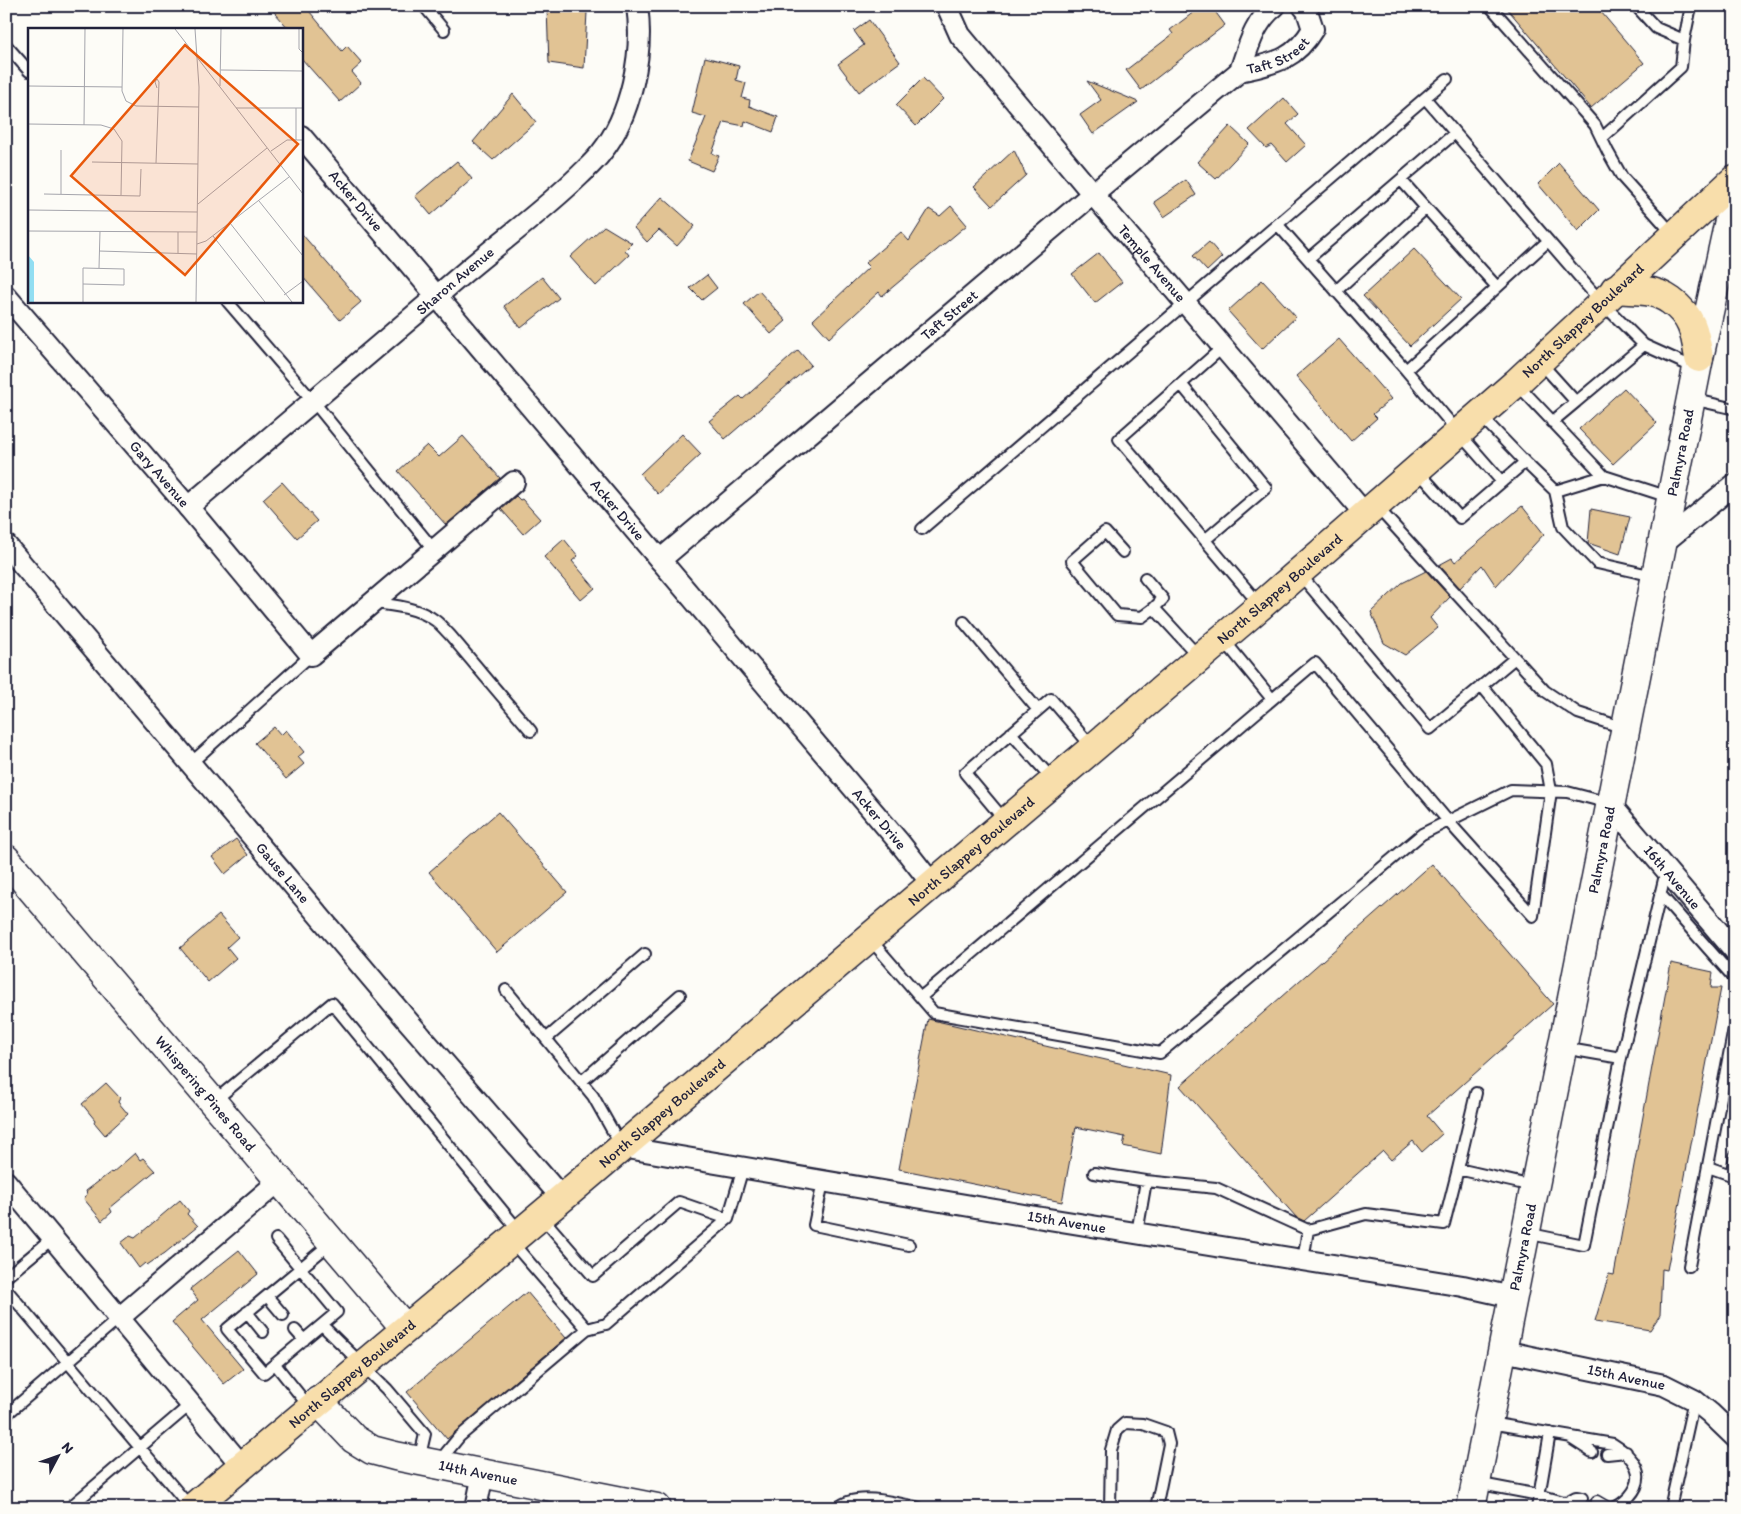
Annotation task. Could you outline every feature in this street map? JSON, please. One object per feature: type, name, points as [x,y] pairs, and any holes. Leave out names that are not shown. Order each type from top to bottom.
[{"type":"main road","name":"North Slappey Boulevard","points":[[192,1508],[562,1198],[1200,658],[1516,383],[1735,179]]},
{"type":"main road","name":"Palmyra Road","points":[[1474,1496],[1698,363],[1735,193]]},
{"type":"main road","points":[[1608,296],[1648,291],[1664,296],[1683,309],[1695,335],[1698,363]]},
{"type":"main road","name":"Whispering Pines Road","points":[[6,859],[405,1328]]},
{"type":"main road","name":"14th Avenue","points":[[314,1405],[354,1439],[372,1450],[657,1508]]},
{"type":"street","name":"Sharon Avenue","points":[[188,507],[564,190],[602,153],[617,127],[628,102],[636,69],[639,44],[637,6]]},
{"type":"street","name":"Temple Avenue","points":[[946,6],[960,35],[1092,194],[1224,347],[1370,510]]},
{"type":"street","name":"Taft Street","points":[[1240,71],[1252,36],[1266,13],[1275,6]]},
{"type":"street","name":"Taft Street","points":[[660,560],[1240,71],[1269,64],[1294,54],[1307,40],[1313,29],[1307,11],[1303,6]]},
{"type":"street","name":"Acker Drive","points":[[302,137],[899,842],[932,884]]},
{"type":"street","name":"Gary Avenue","points":[[6,296],[188,507],[311,655]]},
{"type":"street","points":[[311,655],[514,482]]},
{"type":"street","points":[[1662,544],[1735,484]]},
{"type":"street","name":"Gause Lane","points":[[6,545],[407,1020],[562,1198]]},
{"type":"street","name":"16th Avenue","points":[[1610,804],[1735,951]]},
{"type":"street","name":"15th Avenue","points":[[621,1147],[822,1182],[1463,1286],[1512,1297]]},
{"type":"street","points":[[119,1318],[279,1181]]},
{"type":"street","points":[[6,1182],[242,1466]]},
{"type":"street","name":"15th Avenue","points":[[1503,1352],[1664,1385],[1694,1400],[1735,1437]]},
{"type":"street","points":[[476,1508],[483,1474]]},
{"type":"lane","points":[[424,6],[444,30]]},
{"type":"lane","points":[[1490,6],[1594,125],[1622,177],[1674,235]]},
{"type":"lane","points":[[1636,6],[1656,28],[1684,40]]},
{"type":"lane","points":[[1602,138],[1682,67],[1684,40],[1691,6]]},
{"type":"lane","points":[[6,45],[28,70]]},
{"type":"lane","points":[[922,529],[1187,304],[1447,79]]},
{"type":"lane","points":[[1425,98],[1548,241],[1608,296],[1644,345],[1698,363]]},
{"type":"lane","points":[[1308,259],[1455,134]]},
{"type":"lane","points":[[1401,180],[1497,287]]},
{"type":"lane","points":[[1336,291],[1426,208]]},
{"type":"lane","points":[[1278,225],[1502,482]]},
{"type":"lane","points":[[1406,370],[1548,241]]},
{"type":"lane","points":[[228,302],[313,401],[434,550]]},
{"type":"lane","points":[[1552,422],[1644,345]]},
{"type":"lane","points":[[1224,347],[1119,439],[1260,606]]},
{"type":"lane","points":[[1540,361],[1576,402]]},
{"type":"lane","points":[[1516,383],[1604,476],[1671,498]]},
{"type":"lane","points":[[1180,384],[1266,488],[1205,540]]},
{"type":"lane","points":[[1691,399],[1735,409]]},
{"type":"lane","points":[[1480,414],[1525,462],[1556,491],[1563,527],[1597,563],[1656,576]]},
{"type":"lane","points":[[1416,470],[1460,518],[1525,462]]},
{"type":"lane","points":[[1556,491],[1604,476]]},
{"type":"lane","points":[[1370,510],[1545,691],[1578,713],[1626,728]]},
{"type":"lane","points":[[1123,552],[1106,532],[1072,561],[1117,615],[1142,617],[1163,599],[1145,578]]},
{"type":"lane","points":[[1299,572],[1430,729],[1515,658]]},
{"type":"lane","points":[[372,603],[410,609],[436,621],[531,731]]},
{"type":"lane","points":[[1154,608],[1200,658]]},
{"type":"lane","points":[[964,622],[1038,710]]},
{"type":"lane","points":[[1223,638],[1272,699]]},
{"type":"lane","points":[[191,763],[311,655]]},
{"type":"lane","points":[[921,997],[1315,663],[1448,821],[1532,916],[1551,791],[1546,764],[1482,686]]},
{"type":"lane","points":[[1006,822],[965,773],[1038,710],[1051,700],[1093,748]]},
{"type":"lane","points":[[1011,733],[1054,781]]},
{"type":"lane","points":[[869,938],[934,1013],[1160,1053],[1422,834],[1511,790],[1567,792],[1610,804]]},
{"type":"lane","points":[[1525,1233],[1584,1245],[1621,1058],[1666,871]]},
{"type":"lane","points":[[1660,894],[1735,979]]},
{"type":"lane","points":[[546,1039],[645,954]]},
{"type":"lane","points":[[506,990],[593,1096],[621,1147]]},
{"type":"lane","points":[[581,1082],[680,995]]},
{"type":"lane","points":[[212,1102],[332,1003],[587,1329]]},
{"type":"lane","points":[[1689,1266],[1735,1023]]},
{"type":"lane","points":[[1562,1048],[1621,1058]]},
{"type":"lane","points":[[1094,1173],[1146,1181],[1216,1188],[1308,1230],[1366,1214],[1444,1224],[1476,1093]]},
{"type":"lane","points":[[1708,1166],[1733,1177],[1735,1156]]},
{"type":"lane","points":[[428,1462],[587,1329],[606,1324],[728,1219],[743,1168]]},
{"type":"lane","points":[[1458,1169],[1534,1186]]},
{"type":"lane","points":[[1137,1233],[1146,1181]]},
{"type":"lane","points":[[822,1182],[814,1226],[909,1245]]},
{"type":"lane","points":[[540,1215],[593,1276],[679,1202],[728,1219]]},
{"type":"lane","points":[[1303,1260],[1308,1230]]},
{"type":"lane","points":[[6,1277],[53,1238]]},
{"type":"lane","points":[[276,1239],[301,1268],[337,1312],[264,1373],[227,1329],[301,1268],[331,1242]]},
{"type":"lane","points":[[6,1289],[192,1508]]},
{"type":"lane","points":[[267,1296],[283,1315]]},
{"type":"lane","points":[[247,1312],[263,1332]]},
{"type":"lane","points":[[6,1415],[119,1318]]},
{"type":"lane","points":[[322,1325],[387,1389],[425,1434],[428,1462]]},
{"type":"lane","points":[[295,1330],[304,1340]]},
{"type":"lane","points":[[276,1348],[284,1357]]},
{"type":"lane","points":[[275,1364],[314,1405]]},
{"type":"lane","points":[[1670,1508],[1694,1400]]},
{"type":"lane","points":[[69,1508],[191,1404]]},
{"type":"lane","points":[[1110,1508],[1111,1450],[1117,1430],[1125,1423],[1143,1424],[1166,1432],[1169,1444],[1156,1508]]},
{"type":"lane","points":[[1488,1423],[1613,1444],[1626,1452],[1636,1466],[1638,1481],[1630,1495],[1619,1506],[1613,1508]]},
{"type":"lane","points":[[1537,1508],[1550,1433]]},
{"type":"lane","points":[[1567,1436],[1592,1452]]},
{"type":"lane","points":[[1607,1454],[1626,1452]]},
{"type":"lane","points":[[1474,1496],[1539,1496],[1565,1503],[1596,1504],[1609,1508]]},
{"type":"lane","points":[[1565,1503],[1576,1497],[1582,1498]]},
{"type":"lane","points":[[838,1508],[841,1505],[861,1499],[892,1502],[919,1508]]},
{"type":"building","points":[[269,6],[305,6],[342,51],[347,46],[362,63],[352,72],[361,83],[340,102],[302,59],[302,28],[288,28]]},
{"type":"building","points":[[1202,6],[1211,6],[1225,25],[1141,90],[1126,70],[1173,34],[1170,30]]},
{"type":"building","points":[[1505,6],[1596,6],[1644,63],[1591,108]]},
{"type":"building","points":[[547,9],[587,12],[584,68],[549,63]]},
{"type":"building","points":[[869,20],[900,62],[859,92],[838,64],[864,45],[854,31]]},
{"type":"building","points":[[705,57],[739,66],[736,80],[746,83],[742,98],[750,100],[749,106],[778,117],[773,132],[745,121],[744,126],[724,122],[712,153],[719,156],[712,171],[688,161],[706,117],[692,113]]},
{"type":"building","points":[[923,78],[943,99],[916,126],[896,105]]},
{"type":"building","points":[[1087,81],[1138,102],[1093,134],[1080,115],[1101,100]]},
{"type":"building","points":[[513,94],[536,122],[493,160],[473,142]]},
{"type":"building","points":[[1284,98],[1298,114],[1287,124],[1306,145],[1287,162],[1272,145],[1266,148],[1249,130]]},
{"type":"building","points":[[1230,126],[1249,144],[1216,179],[1197,162]]},
{"type":"building","points":[[1014,150],[1026,175],[992,206],[974,187]]},
{"type":"building","points":[[457,161],[472,179],[431,215],[415,196]]},
{"type":"building","points":[[1559,163],[1599,210],[1578,231],[1538,184]]},
{"type":"building","points":[[1186,180],[1196,195],[1164,217],[1154,202]]},
{"type":"building","points":[[662,197],[695,226],[677,246],[659,230],[647,242],[634,228]]},
{"type":"building","points":[[951,206],[967,225],[882,296],[879,292],[829,338],[813,320],[869,267],[865,263],[901,232],[909,241],[929,209],[940,216]]},
{"type":"building","points":[[604,226],[632,243],[625,250],[629,255],[596,286],[570,257]]},
{"type":"building","points":[[302,234],[361,302],[340,320],[302,276]]},
{"type":"building","points":[[1209,242],[1222,257],[1207,271],[1193,256]]},
{"type":"building","points":[[1414,249],[1461,299],[1410,346],[1363,296]]},
{"type":"building","points":[[1099,253],[1122,282],[1095,303],[1072,274]]},
{"type":"building","points":[[707,275],[717,288],[702,300],[690,288]]},
{"type":"building","points":[[542,277],[559,298],[521,328],[504,306]]},
{"type":"building","points":[[1262,280],[1296,317],[1262,349],[1228,311]]},
{"type":"building","points":[[759,291],[786,321],[771,334],[744,304]]},
{"type":"building","points":[[1339,339],[1391,399],[1373,414],[1377,418],[1351,441],[1296,376]]},
{"type":"building","points":[[798,350],[811,365],[725,439],[709,421],[740,396],[743,399]]},
{"type":"building","points":[[1624,388],[1657,423],[1613,464],[1579,429]]},
{"type":"building","points":[[682,434],[701,454],[658,494],[640,474]]},
{"type":"building","points":[[463,436],[500,478],[446,525],[398,471],[427,445],[439,457]]},
{"type":"building","points":[[282,482],[317,521],[297,538],[263,499]]},
{"type":"building","points":[[516,496],[520,500],[522,499],[540,519],[523,534],[501,509]]},
{"type":"building","points":[[1522,506],[1544,534],[1496,586],[1482,565],[1460,588],[1439,565],[1452,558],[1455,562]]},
{"type":"building","points":[[1591,509],[1630,517],[1620,554],[1588,543]]},
{"type":"building","points":[[564,539],[578,556],[572,561],[595,588],[581,600],[544,557]]},
{"type":"building","points":[[1426,571],[1450,597],[1430,618],[1438,628],[1405,655],[1384,643],[1371,612],[1402,583]]},
{"type":"building","points":[[274,727],[281,735],[286,730],[304,752],[298,757],[304,764],[286,779],[255,743]]},
{"type":"building","points":[[498,812],[567,892],[497,952],[429,872]]},
{"type":"building","points":[[236,839],[248,855],[225,874],[212,857]]},
{"type":"building","points":[[1432,864],[1553,1004],[1427,1116],[1442,1134],[1422,1152],[1413,1141],[1391,1160],[1383,1151],[1304,1221],[1296,1217],[1180,1086]]},
{"type":"building","points":[[219,915],[238,937],[227,947],[236,958],[208,982],[180,948]]},
{"type":"building","points":[[1671,963],[1713,972],[1711,988],[1721,988],[1667,1270],[1662,1269],[1660,1315],[1650,1330],[1595,1321],[1609,1274],[1614,1275]]},
{"type":"building","points":[[928,1019],[1171,1075],[1161,1154],[1123,1146],[1125,1137],[1076,1127],[1062,1202],[899,1169]]},
{"type":"building","points":[[106,1083],[120,1098],[118,1102],[128,1114],[105,1135],[82,1104]]},
{"type":"building","points":[[135,1153],[140,1160],[143,1158],[155,1171],[110,1208],[112,1212],[102,1221],[84,1199],[87,1194],[86,1191],[112,1173]]},
{"type":"building","points":[[180,1200],[189,1211],[187,1214],[198,1226],[165,1253],[139,1268],[121,1243],[130,1236],[135,1238]]},
{"type":"building","points":[[239,1250],[258,1274],[202,1320],[243,1369],[224,1384],[172,1322],[198,1300],[190,1289]]},
{"type":"building","points":[[527,1292],[566,1338],[447,1439],[407,1392]]}]
